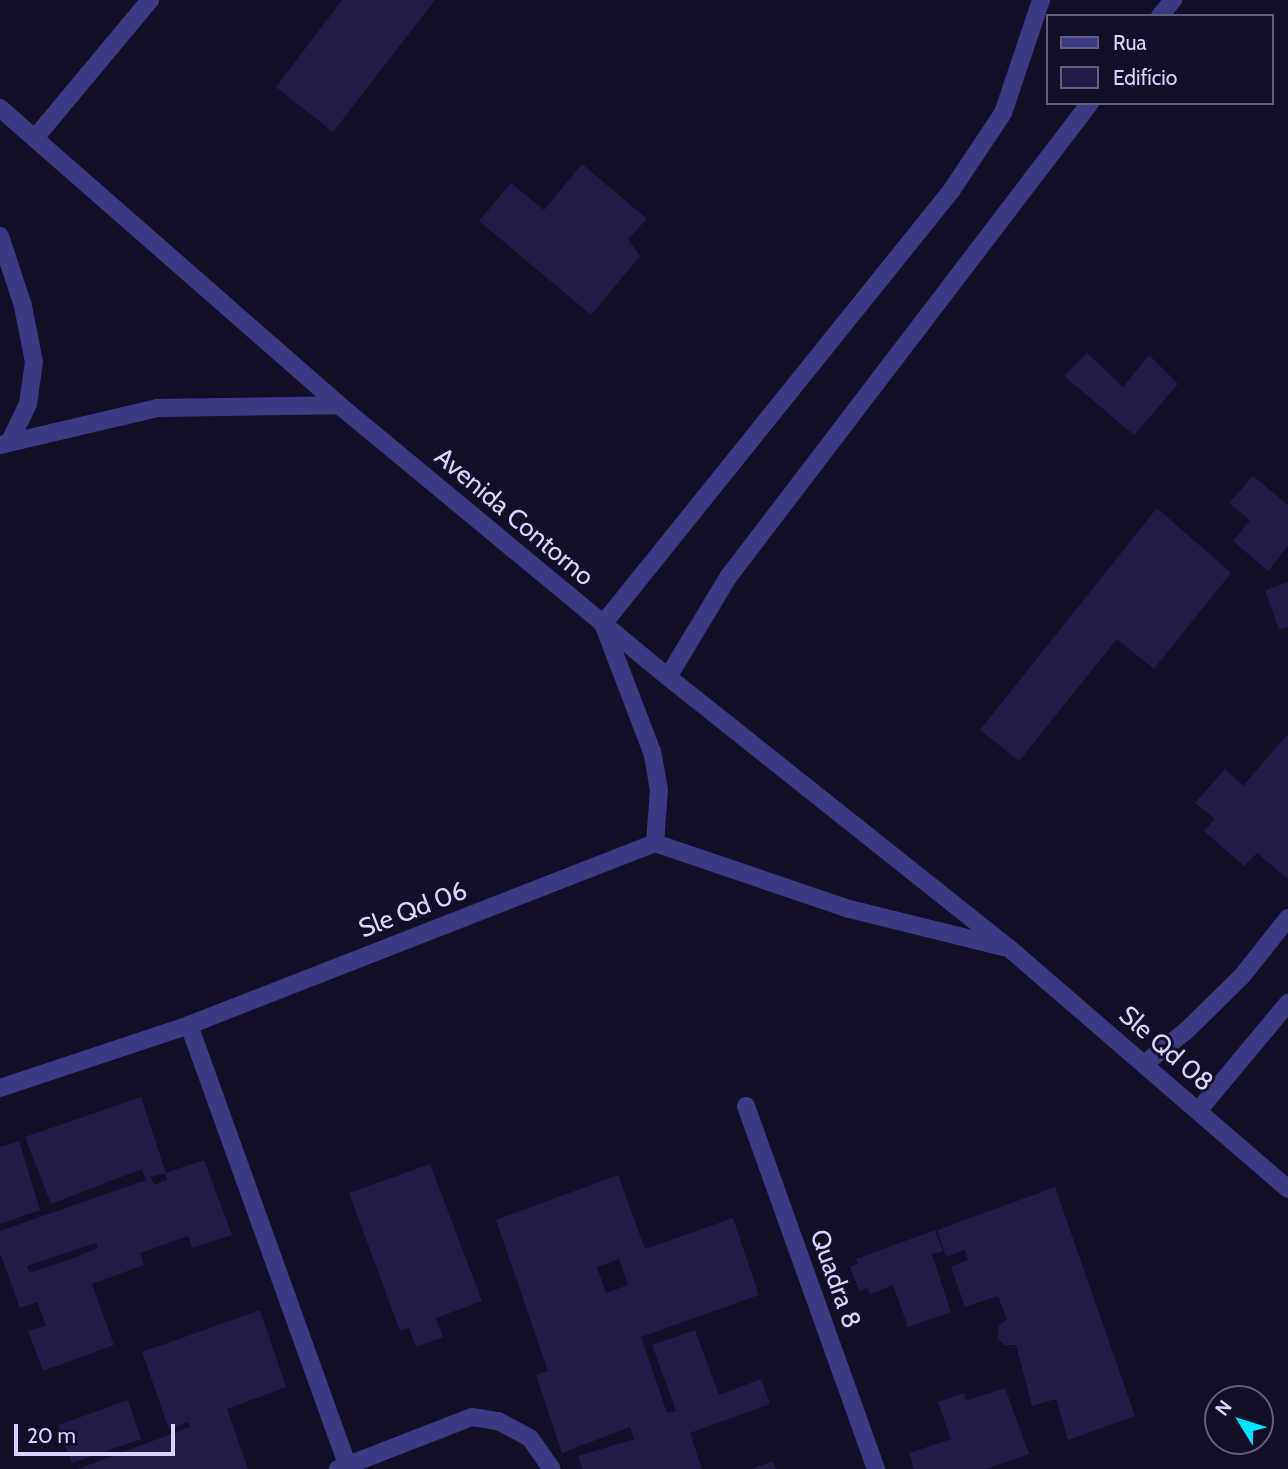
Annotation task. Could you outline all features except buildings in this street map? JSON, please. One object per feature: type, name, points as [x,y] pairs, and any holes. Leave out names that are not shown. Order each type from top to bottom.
[{"type":"street","points":[[35,138],[150,0]]},
{"type":"street","points":[[1010,949],[849,909],[655,843],[659,790],[652,752],[603,624],[818,362],[965,171],[1003,113],[1041,0]]},
{"type":"street","points":[[1162,14],[1173,0]]},
{"type":"street","points":[[667,677],[729,576],[1088,105]]},
{"type":"street","name":"Avenida Contorno","points":[[0,107],[339,405],[667,677],[1010,949]]},
{"type":"street","points":[[0,236],[23,306],[34,362],[28,404],[5,443]]},
{"type":"street","points":[[5,443],[158,408],[339,405]]},
{"type":"street","name":"Sle Qd 06","points":[[0,1088],[189,1024],[655,843]]},
{"type":"street","points":[[1144,1064],[1186,1031],[1242,976],[1288,918]]},
{"type":"street","name":"Sle Qd 08","points":[[1010,949],[1288,1189]]},
{"type":"street","points":[[1198,1111],[1288,1003]]},
{"type":"street","points":[[189,1024],[342,1467],[472,1417],[483,1417],[530,1438],[552,1469]]},
{"type":"street","name":"Quadra 8","points":[[746,1107],[876,1469]]}]
